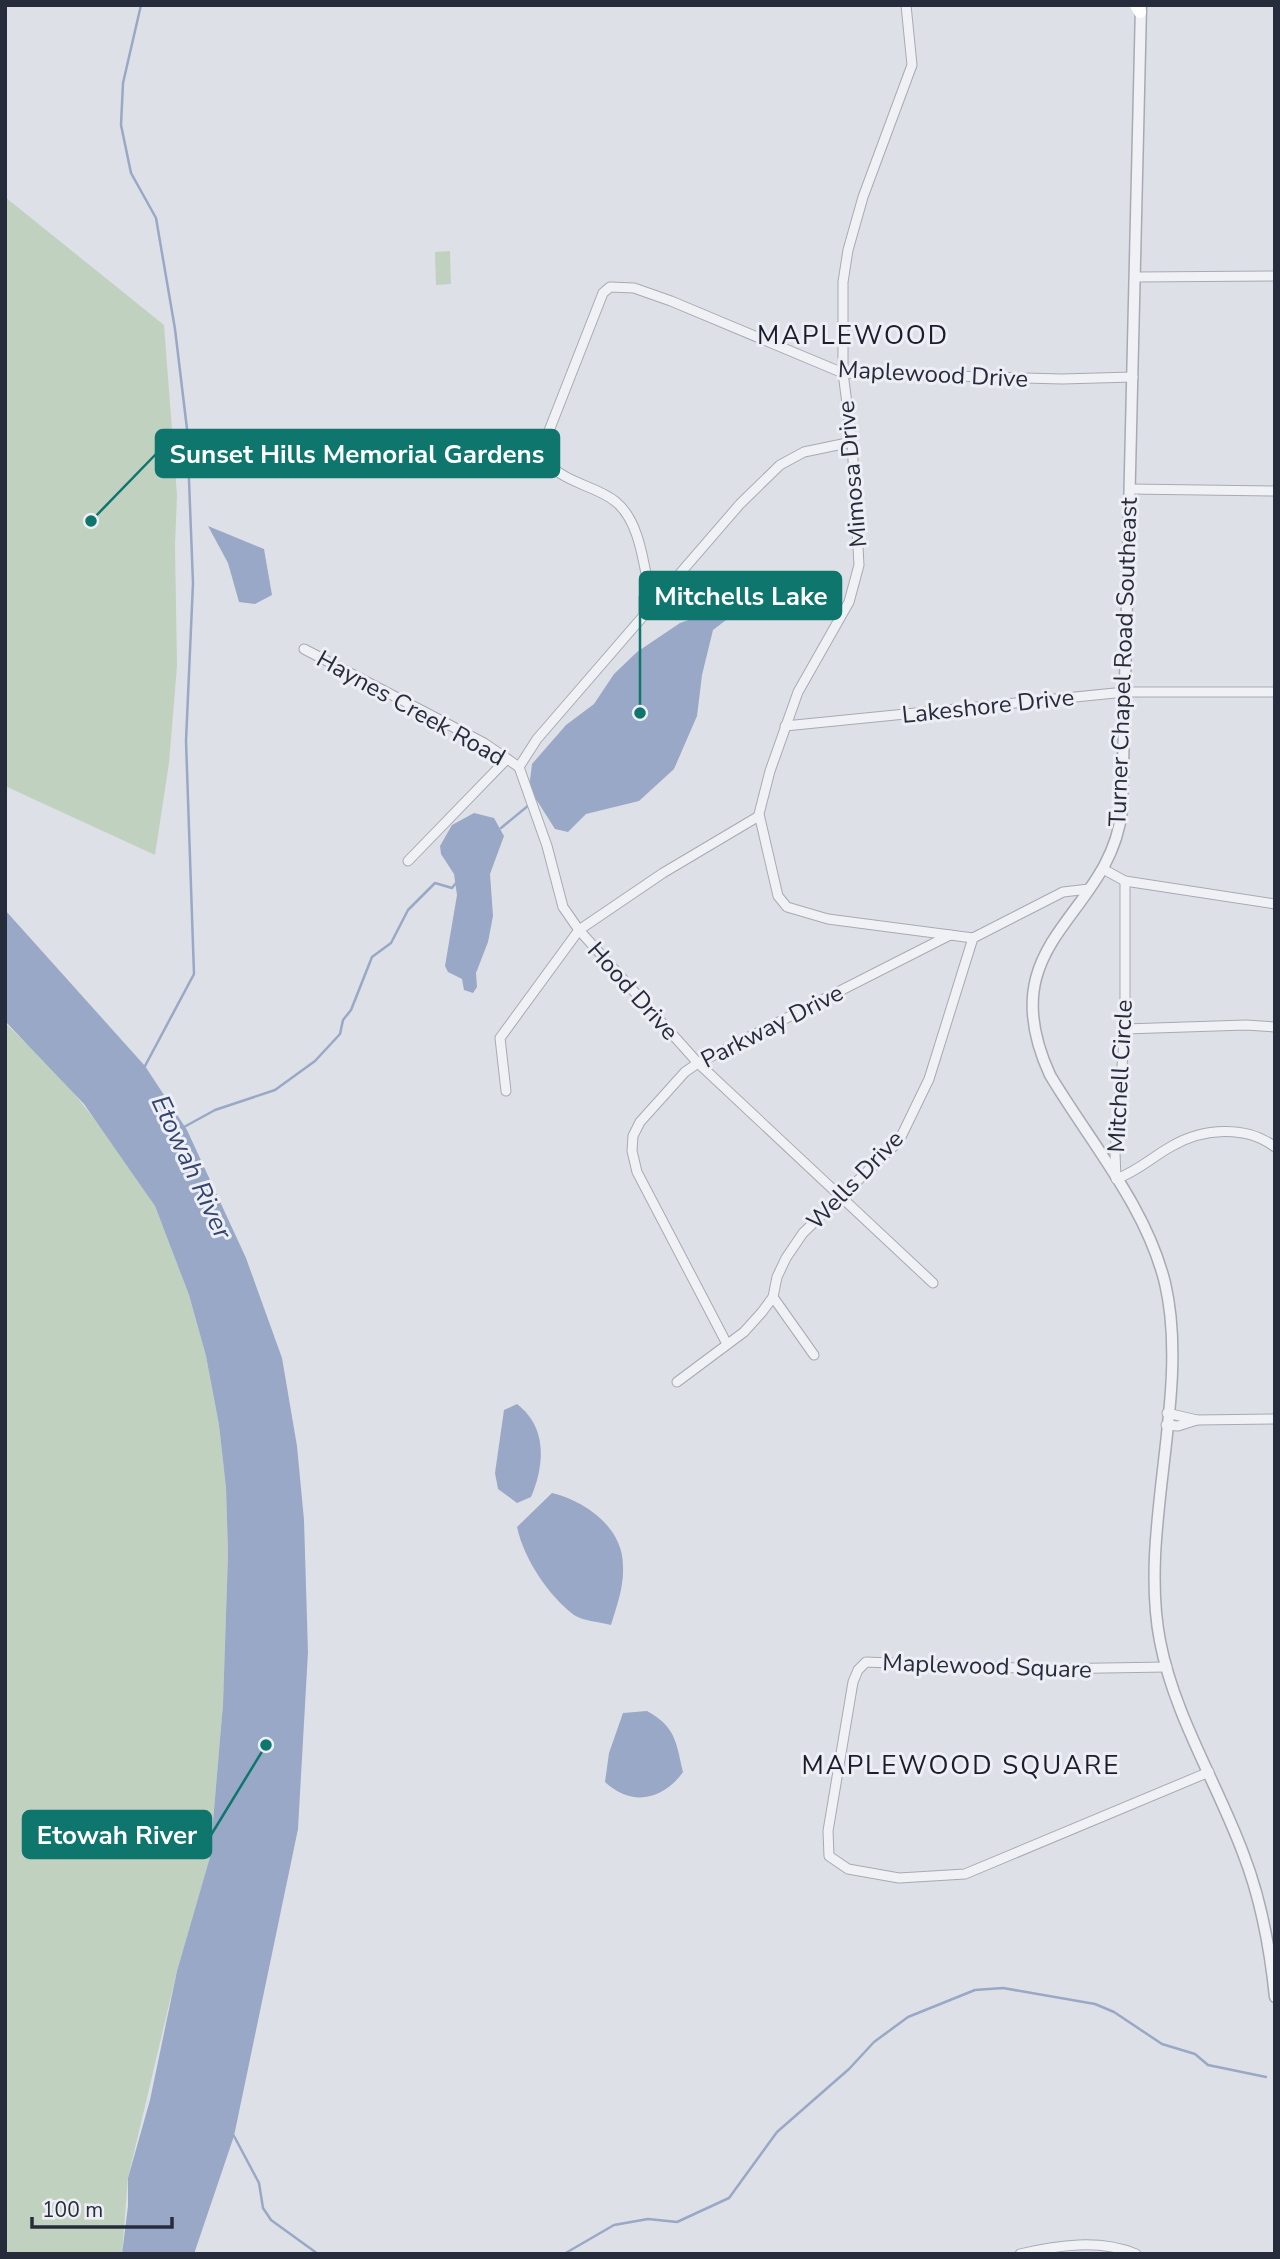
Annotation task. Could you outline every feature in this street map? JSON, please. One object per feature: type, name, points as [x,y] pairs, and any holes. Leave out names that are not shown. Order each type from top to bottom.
[{"type":"street","name":"Mimosa Drive","points":[[906,5],[912,65],[863,197],[848,250],[843,294],[843,373],[852,442],[859,565],[853,593],[798,692],[785,726],[759,816],[778,896],[787,907],[828,919],[973,938]]},
{"type":"street","name":"Turner Chapel Road Southeast","points":[[1139,7],[1136,277],[1121,823],[1103,869],[1059,928],[1044,955],[1035,990],[1035,1028],[1051,1075],[1116,1179],[1149,1238],[1167,1292],[1171,1343],[1155,1590],[1157,1623],[1167,1667],[1243,1852],[1265,1930],[1275,1997]]},
{"type":"street","points":[[1136,277],[1275,276]]},
{"type":"street","name":"Maplewood Drive","points":[[653,607],[632,522],[616,502],[554,471],[543,455],[545,441],[603,293],[610,287],[622,286],[671,301],[843,373],[1062,379],[1133,377]]},
{"type":"street","points":[[579,930],[563,907],[547,846],[519,767],[537,739],[740,504],[780,465],[804,452],[852,442]]},
{"type":"street","points":[[1130,489],[1275,491]]},
{"type":"street","name":"Haynes Creek Road","points":[[304,649],[484,743],[519,767]]},
{"type":"street","name":"Lakeshore Drive","points":[[785,726],[1125,692],[1275,692]]},
{"type":"street","points":[[408,861],[507,759]]},
{"type":"street","points":[[506,1091],[500,1038],[579,930],[663,873],[759,816]]},
{"type":"street","points":[[1103,869],[1125,881],[1275,904]]},
{"type":"street","name":"Mitchell Circle","points":[[1125,881],[1125,1029],[1116,1179],[1136,1171],[1174,1144],[1235,1129],[1266,1140],[1275,1147]]},
{"type":"street","points":[[973,938],[1063,892],[1089,889]]},
{"type":"street","name":"Hood Drive","points":[[579,930],[698,1063],[933,1283]]},
{"type":"street","name":"Parkway Drive","points":[[727,1344],[637,1172],[632,1152],[633,1136],[640,1122],[685,1072],[698,1063],[951,934]]},
{"type":"street","name":"Wells Drive","points":[[677,1382],[744,1332],[773,1297],[777,1277],[797,1241],[899,1140],[914,1112],[943,1041],[973,938]]},
{"type":"street","points":[[1125,1029],[1245,1025],[1275,1027]]},
{"type":"street","points":[[773,1297],[814,1354]]},
{"type":"street","points":[[1167,1419],[1275,1419]]},
{"type":"street","name":"Maplewood Square","points":[[1167,1667],[1043,1669],[866,1662],[858,1670],[853,1682],[828,1831],[829,1856],[848,1869],[899,1878],[965,1874],[1209,1772]]},
{"type":"street","points":[[1020,2254],[1083,2245],[1116,2246],[1136,2254]]},
{"type":"green space","points":[[5,197],[164,325],[177,495],[177,666],[169,763],[155,855],[5,786]]},
{"type":"green space","points":[[450,251],[451,284],[436,285],[435,252]]},
{"type":"green space","points":[[5,1023],[57,1072],[115,1145],[155,1206],[189,1295],[206,1356],[219,1425],[226,1488],[228,1554],[223,1704],[210,1857],[177,1971],[128,2178],[122,2254],[5,2254]]},
{"type":"water","points":[[208,526],[264,549],[272,595],[255,604],[239,602],[228,563]]},
{"type":"water","points":[[719,591],[747,604],[713,630],[702,675],[697,716],[674,769],[639,801],[586,814],[568,832],[555,829],[529,788],[532,764],[566,725],[594,704],[614,674],[637,652],[680,623],[700,616]]},
{"type":"water","points":[[474,813],[494,818],[504,836],[490,874],[493,916],[488,942],[476,973],[477,987],[473,993],[464,990],[462,979],[448,972],[445,966],[457,895],[454,874],[441,854],[440,846],[452,825]]},
{"type":"water","points":[[5,910],[145,1066],[187,1130],[246,1258],[282,1358],[297,1446],[304,1520],[308,1652],[298,1829],[234,2136],[194,2254],[122,2254],[128,2206],[128,2178],[150,2100],[177,1971],[210,1857],[223,1704],[228,1554],[226,1488],[219,1425],[206,1356],[189,1295],[155,1206],[84,1104],[5,1021]]},
{"type":"water","points":[[517,1404],[534,1424],[541,1459],[531,1497],[517,1503],[498,1489],[495,1473],[504,1410]]},
{"type":"water","points":[[552,1493],[589,1509],[617,1539],[623,1574],[620,1596],[611,1625],[578,1617],[564,1607],[538,1576],[525,1551],[517,1527]]},
{"type":"water","points":[[647,1711],[669,1729],[683,1772],[657,1794],[636,1797],[615,1790],[605,1782],[609,1753],[623,1713]]},
{"type":"waterway","points":[[141,5],[123,83],[121,125],[131,173],[156,218],[175,329],[187,429],[193,583],[186,741],[194,974],[145,1066]]},
{"type":"waterway","points":[[501,828],[529,805]]},
{"type":"waterway","points":[[184,1127],[215,1110],[275,1090],[315,1061],[340,1034],[343,1020],[351,1010],[372,957],[391,943],[408,910],[435,883],[452,888],[456,883]]},
{"type":"waterway","points":[[564,2254],[614,2225],[648,2219],[677,2222],[729,2198],[777,2132],[849,2069],[874,2042],[908,2017],[975,1990],[1003,1988],[1095,2004],[1114,2012],[1162,2044],[1195,2054],[1208,2065],[1266,2077]]},
{"type":"waterway","points":[[231,2136],[234,2136],[259,2183],[263,2208],[271,2220],[318,2254]]},
{"type":"place","name":"Sunset Hills Memorial Gardens","points":[[91,521]]},
{"type":"place","name":"Mitchells Lake","points":[[640,713]]},
{"type":"place","name":"Etowah River","points":[[266,1745]]},
{"type":"district","name":"MAPLEWOOD","points":[[853,335]]},
{"type":"district","name":"MAPLEWOOD SQUARE","points":[[961,1765]]}]
